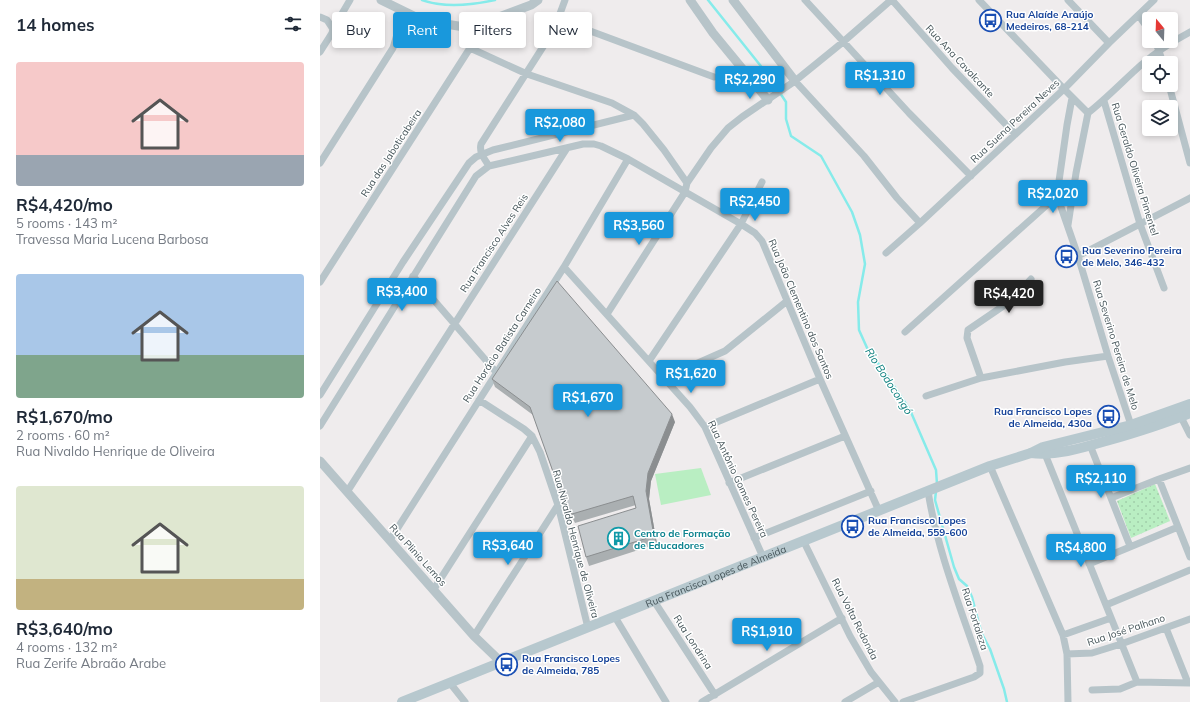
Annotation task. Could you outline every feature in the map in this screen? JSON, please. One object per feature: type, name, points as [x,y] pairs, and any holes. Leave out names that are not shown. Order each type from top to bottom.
[{"type":"main road","name":"Rua Francisco Lopes de Almeida","points":[[402,702],[990,466],[1031,453],[1090,445],[1135,432],[1183,413],[1190,404]]},
{"type":"main road","name":"Rua Francisco Lopes de Almeida","points":[[1044,451],[1131,425],[1183,413]]},
{"type":"street","points":[[343,12],[350,0]]},
{"type":"street","points":[[381,0],[422,20],[459,26]]},
{"type":"street","points":[[512,12],[531,5],[538,0]]},
{"type":"street","points":[[561,12],[565,0]]},
{"type":"street","points":[[690,0],[714,33],[770,99]]},
{"type":"street","points":[[733,0],[792,84],[864,156],[893,193],[920,223]]},
{"type":"street","points":[[805,0],[909,113],[971,176]]},
{"type":"street","points":[[607,314],[685,192],[687,183],[721,135],[742,117],[792,84],[891,0]]},
{"type":"street","name":"Rua Ana Cavalcante","points":[[891,0],[952,68],[1015,134]]},
{"type":"street","points":[[979,0],[1088,113],[1104,101],[1159,51],[1190,32]]},
{"type":"street","points":[[1068,0],[1109,43]]},
{"type":"street","name":"Rua Suena Pereira Neves","points":[[886,252],[920,223],[1064,89],[1109,43],[1139,16],[1153,0]]},
{"type":"street","points":[[320,163],[393,48],[404,11]]},
{"type":"street","points":[[1139,16],[1142,20]]},
{"type":"street","points":[[320,17],[327,20],[332,28]]},
{"type":"street","points":[[592,32],[714,77]]},
{"type":"street","points":[[320,52],[332,34]]},
{"type":"street","points":[[470,48],[527,74],[612,103],[634,115],[664,150],[687,183]]},
{"type":"street","name":"Rua das Jaboticabeira","points":[[320,282],[470,48]]},
{"type":"street","points":[[489,166],[480,149],[484,137],[543,48]]},
{"type":"street","points":[[1158,48],[1161,56]]},
{"type":"street","points":[[1171,92],[1190,163]]},
{"type":"street","name":"Rua Severino Pereira de Melo","points":[[1072,98],[1058,195],[1131,425]]},
{"type":"street","name":"Rua Geraldo Oliveira Pimentel","points":[[1104,101],[1140,224],[1164,288]]},
{"type":"street","name":"Rua Severino Pereira de Melo","points":[[1068,226],[1076,173],[1088,113]]},
{"type":"street","points":[[320,395],[403,262],[469,163],[482,154],[514,144],[634,115]]},
{"type":"street","name":"Rua João Clementino dos Santos","points":[[320,426],[476,176],[489,166],[584,144],[594,144],[628,159],[741,224],[755,233],[762,241],[845,436],[880,510]]},
{"type":"street","name":"Rua Francisco Alves Reis","points":[[347,492],[567,148]]},
{"type":"street","name":"Rua Horácio Batista Carneiro","points":[[390,540],[564,267],[628,159]]},
{"type":"street","points":[[649,361],[741,224],[762,182]]},
{"type":"street","points":[[905,332],[1058,195]]},
{"type":"street","points":[[1078,256],[1190,198]]},
{"type":"street","name":"Rua Antônio Gomes Pereira","points":[[564,267],[690,407],[705,427],[763,557]]},
{"type":"street","points":[[413,276],[496,372]]},
{"type":"street","points":[[981,378],[967,338],[967,333],[971,328],[1001,308],[1021,291],[1031,279]]},
{"type":"street","points":[[664,378],[725,351],[787,301]]},
{"type":"street","points":[[926,396],[981,378],[1065,362],[1108,356]]},
{"type":"street","points":[[705,427],[820,379]]},
{"type":"street","name":"Rua Nivaldo Henrique de Oliveira","points":[[479,400],[524,429],[532,436],[540,452],[558,506],[588,628]]},
{"type":"street","points":[[1183,413],[1190,435]]},
{"type":"street","points":[[434,589],[532,436]]},
{"type":"street","points":[[729,483],[845,436]]},
{"type":"street","points":[[1090,445],[1130,546]]},
{"type":"street","points":[[1044,451],[1137,682]]},
{"type":"street","name":"Rua Plinio Lemos","points":[[320,461],[474,636],[501,662]]},
{"type":"street","points":[[990,466],[1063,635],[1067,654],[1068,702]]},
{"type":"street","points":[[1111,498],[1190,468]]},
{"type":"street","points":[[1160,479],[1190,558]]},
{"type":"street","name":"Rua Fortaleza","points":[[903,702],[974,677],[980,673],[980,666],[933,520],[932,489]]},
{"type":"street","points":[[754,538],[871,491]]},
{"type":"street","points":[[474,636],[558,506]]},
{"type":"street","points":[[1089,564],[1178,527]]},
{"type":"street","name":"Rua Volta Redonda","points":[[803,540],[864,660],[878,682],[895,702]]},
{"type":"street","points":[[1106,606],[1190,570]]},
{"type":"street","name":"Rua Londrina","points":[[654,601],[714,695]]},
{"type":"street","points":[[614,617],[666,702]]},
{"type":"street","points":[[702,702],[842,618]]},
{"type":"street","points":[[1063,635],[1111,618]]},
{"type":"street","name":"Rua José Palhano","points":[[1067,654],[1092,653],[1190,619]]},
{"type":"street","points":[[1092,690],[1120,689],[1137,682],[1189,683],[1166,628]]},
{"type":"street","points":[[845,702],[878,682]]},
{"type":"street","points":[[450,683],[466,702]]},
{"type":"green space","points":[[701,468],[711,495],[661,505],[655,474]]},
{"type":"green space","points":[[1155,484],[1170,521],[1131,538],[1117,501]]},
{"type":"building","points":[[557,281],[672,414],[648,473],[646,491],[654,536],[586,557],[578,526],[636,508],[633,496],[572,514],[557,483],[530,407],[492,379]]},
{"type":"waterway","name":"Rio Bodocongó","points":[[422,0],[431,3],[449,5],[495,0]]},
{"type":"waterway","name":"Rio Bodocongó","points":[[708,0],[768,75],[786,102],[786,119],[791,136],[821,156],[852,212],[860,235],[865,264],[858,302],[859,330],[868,350],[910,410],[936,470],[937,484]]},
{"type":"waterway","name":"Rio Bodocongó","points":[[936,491],[935,500],[954,567],[959,579],[967,586],[972,597],[982,634],[990,649],[1007,702]]},
{"type":"place","name":"Rua Alaíde Araújo Medeiros, 68-214","points":[[991,20]]},
{"type":"place","name":"Rua Severino Pereira de Melo, 346-432","points":[[1067,256]]},
{"type":"place","name":"Rua Francisco Lopes de Almeida, 430a","points":[[1108,417]]},
{"type":"place","name":"Rua Francisco Lopes de Almeida, 559-600","points":[[853,526]]},
{"type":"place","name":"Centro de Formação de Educadores","points":[[619,539]]},
{"type":"place","name":"Rua Francisco Lopes de Almeida, 785","points":[[507,664]]}]
